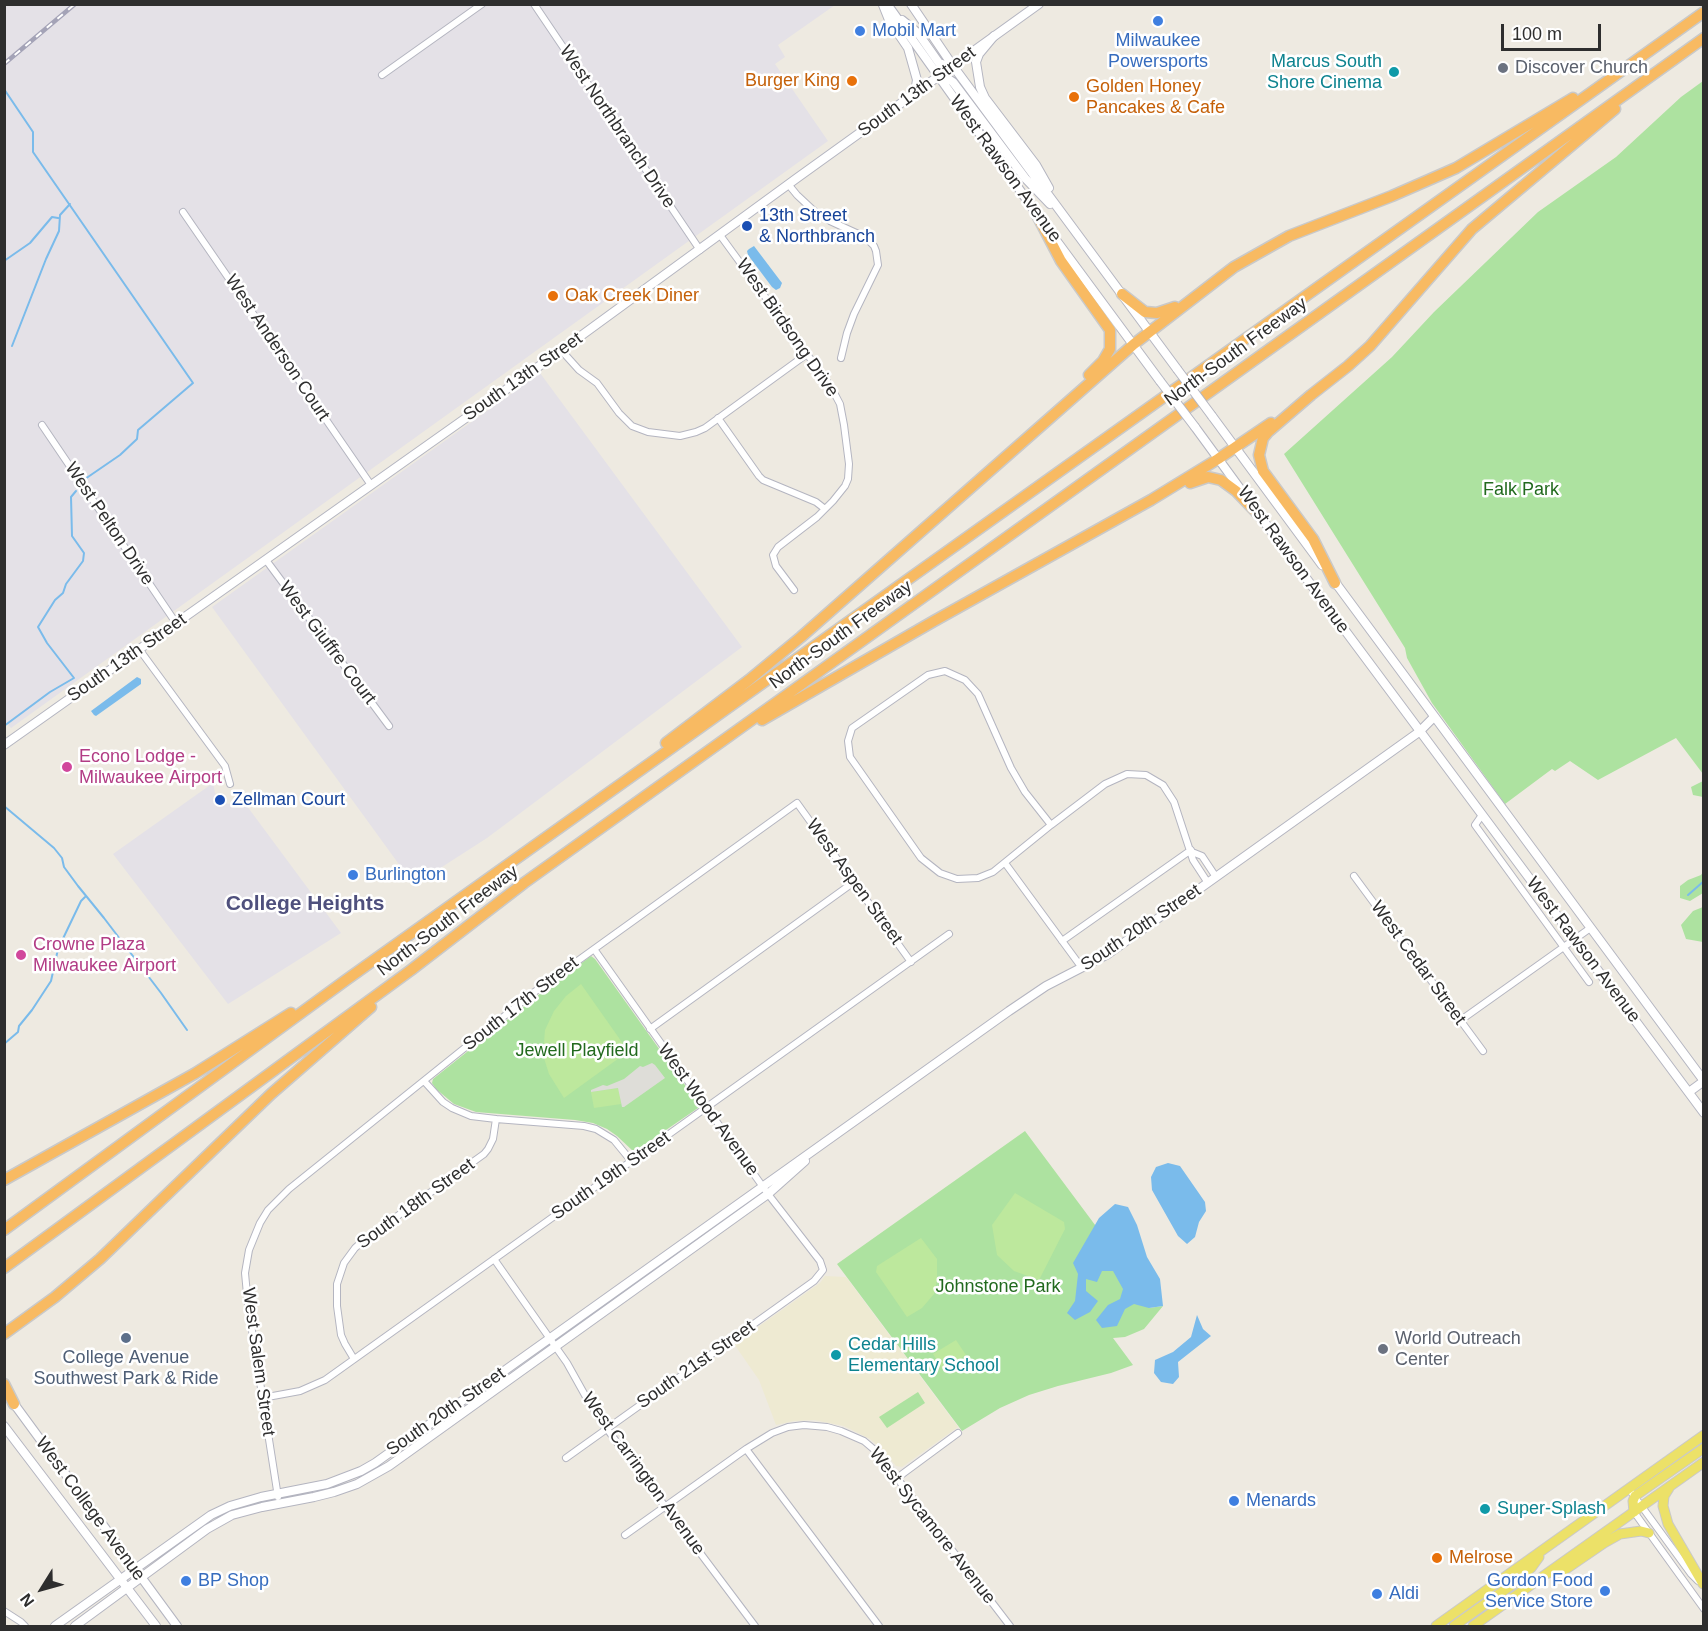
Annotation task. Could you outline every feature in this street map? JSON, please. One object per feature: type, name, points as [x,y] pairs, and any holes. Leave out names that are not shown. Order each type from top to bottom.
[{"type":"highway","name":"North-South Freeway","points":[[4,1230],[345,980],[1704,12]]},
{"type":"highway","name":"North-South Freeway","points":[[4,1268],[696,759],[1704,38]]},
{"type":"highway","points":[[624,782],[656,751],[801,637],[1134,344],[1234,267],[1289,236],[1456,168],[1648,52]]},
{"type":"highway","points":[[696,759],[779,709],[1151,500],[1235,448],[1311,395],[1370,346],[1472,229],[1683,52]]},
{"type":"highway","points":[[1036,213],[1061,261],[1106,322],[1110,335],[1110,349],[1103,361],[1065,398],[1049,418]]},
{"type":"highway","points":[[1122,294],[1137,307],[1151,313],[1163,312],[1189,300]]},
{"type":"highway","points":[[1311,395],[1268,432],[1261,443],[1260,460],[1263,471],[1312,539],[1335,583]]},
{"type":"highway","points":[[1151,500],[1199,479],[1215,478],[1236,491],[1260,516]]},
{"type":"highway","points":[[4,1337],[100,1260],[271,1094],[411,970]]},
{"type":"highway","points":[[4,1180],[194,1074],[345,980]]},
{"type":"highway","points":[[4,1384],[14,1404]]},
{"type":"main road","name":"West Rawson Avenue","points":[[885,4],[1036,213],[1419,732],[1704,1113]]},
{"type":"main road","points":[[885,4],[889,20],[908,48],[917,80],[915,92]]},
{"type":"main road","name":"West Rawson Avenue","points":[[911,4],[953,66],[1704,1082]]},
{"type":"main road","points":[[895,16],[918,33],[939,63],[953,66]]},
{"type":"main road","points":[[994,36],[976,62],[981,92],[1036,165],[1063,215]]},
{"type":"main road","points":[[938,76],[944,76],[953,82],[1025,178],[1045,200],[1063,215]]},
{"type":"main road","points":[[1689,1092],[1704,1082]]},
{"type":"main road","name":"West College Avenue","points":[[4,1391],[177,1626]]},
{"type":"main road","name":"West College Avenue","points":[[4,1426],[156,1626]]},
{"type":"main road","points":[[1632,1493],[1704,1435]]},
{"type":"main road","points":[[1437,1626],[1542,1552],[1704,1448]]},
{"type":"main road","points":[[1473,1626],[1704,1462]]},
{"type":"main road","points":[[1670,1486],[1664,1496],[1663,1506],[1668,1524],[1703,1585]]},
{"type":"main road","points":[[1632,1493],[1633,1501],[1638,1509]]},
{"type":"main road","points":[[1535,1583],[1566,1569],[1620,1534],[1641,1531],[1649,1533]]},
{"type":"main road","points":[[1455,1626],[1513,1584],[1531,1568],[1542,1552]]},
{"type":"street","points":[[382,75],[482,4]]},
{"type":"street","name":"West Northbranch Drive","points":[[534,4],[700,250]]},
{"type":"street","name":"South 13th Street","points":[[4,745],[561,351],[1039,4]]},
{"type":"street","points":[[788,184],[807,205],[831,221],[865,237],[874,246],[876,252],[878,265],[854,314],[842,358]]},
{"type":"street","name":"West Anderson Court","points":[[183,212],[370,485]]},
{"type":"street","name":"West Birdsong Drive","points":[[720,235],[836,395],[844,425],[849,464],[848,479],[840,494],[774,551],[773,560],[776,566],[794,590]]},
{"type":"street","points":[[561,351],[579,370],[597,383],[619,413],[632,426],[648,432],[680,436],[705,428],[807,354]]},
{"type":"street","points":[[718,418],[763,480],[816,502],[825,509]]},
{"type":"street","name":"West Pelton Drive","points":[[42,425],[176,623]]},
{"type":"street","name":"West Giuffre Court","points":[[266,560],[389,726]]},
{"type":"street","points":[[140,649],[225,765],[230,784]]},
{"type":"street","points":[[1050,825],[1025,792],[1011,768],[978,694],[965,680],[945,671],[928,675],[852,728],[848,741],[850,757],[921,858],[940,873],[957,879],[978,878],[993,872],[1050,825],[1106,784],[1127,774],[1146,775],[1163,784],[1174,802],[1194,860],[1208,883]]},
{"type":"street","name":"South 20th Street","points":[[75,1626],[216,1524],[232,1515],[324,1495],[345,1489],[374,1475],[555,1346],[766,1190],[814,1151],[1037,992],[1108,954],[1419,732],[1434,717]]},
{"type":"street","name":"West Aspen Street","points":[[797,803],[911,962]]},
{"type":"street","name":"South 17th Street","points":[[260,1223],[268,1210],[289,1189],[533,993],[797,803]]},
{"type":"street","points":[[1482,815],[1475,825],[1589,982]]},
{"type":"street","points":[[1192,851],[1202,856],[1216,877]]},
{"type":"street","points":[[1062,941],[1192,851]]},
{"type":"street","points":[[1005,863],[1082,968]]},
{"type":"street","name":"West Cedar Street","points":[[1354,876],[1483,1051]]},
{"type":"street","points":[[650,1029],[854,882]]},
{"type":"street","points":[[1461,1020],[1590,928]]},
{"type":"street","name":"South 19th Street","points":[[262,1398],[310,1388],[325,1380],[949,934]]},
{"type":"street","name":"West Wood Avenue","points":[[594,949],[766,1190],[820,1261],[823,1270]]},
{"type":"street","points":[[424,1081],[452,1108],[471,1116],[584,1125],[596,1129],[614,1140],[632,1162]]},
{"type":"street","name":"South 18th Street","points":[[354,1359],[341,1335],[337,1306],[337,1284],[344,1263],[364,1240],[484,1154],[493,1139],[496,1119]]},
{"type":"street","name":"South 20th Street","points":[[55,1626],[211,1515],[230,1506],[327,1484],[361,1471],[766,1190]]},
{"type":"street","name":"West Salem Street","points":[[260,1223],[249,1250],[245,1273],[279,1503]]},
{"type":"street","name":"West Carrington Avenue","points":[[494,1259],[567,1363],[607,1429],[755,1626]]},
{"type":"street","name":"South 21st Street","points":[[566,1458],[814,1281],[823,1270]]},
{"type":"street","name":"West Sycamore Avenue","points":[[625,1535],[765,1437],[788,1427],[804,1425],[826,1427],[864,1442],[877,1452],[1010,1626]]},
{"type":"street","points":[[897,1478],[958,1433]]},
{"type":"street","points":[[746,1449],[879,1626]]},
{"type":"street","points":[[1638,1509],[1649,1533],[1704,1609]]},
{"type":"street","points":[[1638,1509],[1690,1574],[1703,1585]]},
{"type":"street","points":[[4,1611],[25,1626]]},
{"type":"shaded area","points":[[4,5],[835,5],[778,45],[785,57],[775,64],[828,141],[11,728],[4,720]]},
{"type":"shaded area","points":[[540,373],[742,647],[487,838],[414,885],[212,607]]},
{"type":"shaded area","points":[[213,783],[215,793],[222,802],[228,804],[241,798],[341,933],[228,1004],[113,854]]},
{"type":"shaded area","points":[[652,1063],[665,1078],[624,1107],[622,1107],[618,1088],[591,1092],[603,1085],[607,1086],[624,1079],[640,1066]]},
{"type":"shaded area","points":[[825,1276],[846,1277],[958,1427],[902,1467],[896,1466],[870,1439],[844,1426],[814,1420],[776,1425],[759,1380],[734,1344],[820,1283]]},
{"type":"green space","name":"Falk Park","points":[[1703,81],[1703,774],[1676,738],[1598,780],[1570,761],[1555,771],[1552,769],[1505,804],[1432,703],[1407,658],[1405,648],[1284,454],[1392,357],[1434,312],[1538,212],[1616,157],[1681,97]]},
{"type":"green space","points":[[1703,781],[1703,797],[1693,795],[1691,787]]},
{"type":"green space","points":[[1703,872],[1703,893],[1690,901],[1680,898],[1680,886]]},
{"type":"green space","points":[[1703,907],[1703,942],[1686,939],[1681,925],[1693,911]]},
{"type":"green space","name":"Jewell Playfield","points":[[591,956],[697,1102],[698,1108],[634,1152],[617,1136],[593,1123],[476,1112],[454,1104],[436,1089],[432,1083],[433,1079]]},
{"type":"green space","points":[[581,984],[626,1048],[626,1053],[564,1098],[549,1074],[543,1055],[545,1030],[554,1011],[566,996]]},
{"type":"green space","points":[[619,1088],[621,1104],[594,1108],[591,1092]]},
{"type":"green space","name":"Johnstone Park","points":[[1025,1131],[1148,1296],[1149,1308],[1163,1306],[1144,1329],[1125,1337],[1113,1338],[1133,1365],[1029,1395],[1000,1408],[962,1431],[837,1264]]},
{"type":"green space","points":[[1015,1193],[1064,1222],[1065,1229],[1039,1280],[1014,1271],[997,1255],[992,1225]]},
{"type":"green space","points":[[921,1238],[937,1259],[937,1280],[934,1294],[922,1308],[907,1317],[876,1272],[877,1266]]},
{"type":"green space","points":[[956,1340],[966,1355],[943,1370],[933,1354]]},
{"type":"green space","points":[[918,1392],[925,1403],[887,1428],[879,1417]]},
{"type":"water","points":[[754,246],[782,283],[780,288],[776,290],[772,287],[748,255],[747,251]]},
{"type":"water","points":[[137,677],[141,679],[141,684],[96,716],[94,715],[91,711]]},
{"type":"water","points":[[1168,1163],[1180,1166],[1205,1202],[1206,1211],[1199,1222],[1195,1237],[1187,1244],[1178,1236],[1152,1190],[1151,1177],[1156,1167]]},
{"type":"water","points":[[1115,1204],[1128,1207],[1137,1225],[1147,1257],[1160,1279],[1163,1306],[1149,1308],[1134,1304],[1125,1309],[1117,1326],[1102,1328],[1096,1320],[1108,1305],[1120,1299],[1123,1289],[1113,1271],[1102,1271],[1097,1282],[1086,1279],[1086,1291],[1098,1301],[1090,1312],[1075,1320],[1067,1313],[1075,1301],[1078,1274],[1073,1263],[1099,1218]]},
{"type":"water","points":[[1197,1315],[1203,1329],[1211,1336],[1178,1362],[1179,1377],[1173,1384],[1161,1382],[1154,1373],[1155,1360],[1173,1352],[1191,1337]]},
{"type":"waterway","points":[[4,89],[33,132],[33,152],[193,383],[138,430],[137,439],[120,455],[85,479]]},
{"type":"waterway","points":[[12,346],[59,231],[60,215],[70,204]]},
{"type":"waterway","points":[[4,261],[30,243],[52,217],[58,218]]},
{"type":"waterway","points":[[4,726],[50,692],[74,678],[47,643],[38,627],[83,561],[84,553],[72,536],[71,497],[76,491]]},
{"type":"waterway","points":[[4,806],[54,848],[62,858],[64,867],[187,1030]]},
{"type":"waterway","points":[[1688,895],[1704,881]]},
{"type":"waterway","points":[[4,1044],[18,1032],[19,1026],[51,981],[58,949],[85,897]]},
{"type":"railway","points":[[4,64],[75,4]]},
{"type":"place","name":"Milwaukee Powersports","points":[[1158,21]]},
{"type":"place","name":"Mobil Mart","points":[[860,31]]},
{"type":"place","name":"Discover Church","points":[[1503,68]]},
{"type":"place","name":"Marcus South Shore Cinema","points":[[1394,72]]},
{"type":"place","name":"Burger King","points":[[852,81]]},
{"type":"place","name":"Golden Honey Pancakes & Cafe","points":[[1074,97]]},
{"type":"place","name":"13th Street & Northbranch","points":[[747,226]]},
{"type":"place","name":"Oak Creek Diner","points":[[553,296]]},
{"type":"place","name":"Econo Lodge - Milwaukee Airport","points":[[67,767]]},
{"type":"place","name":"Zellman Court","points":[[220,800]]},
{"type":"place","name":"Burlington","points":[[353,875]]},
{"type":"place","name":"Crowne Plaza Milwaukee Airport","points":[[21,955]]},
{"type":"place","name":"College Avenue Southwest Park & Ride","points":[[126,1338]]},
{"type":"place","name":"World Outreach Center","points":[[1383,1349]]},
{"type":"place","name":"Cedar Hills Elementary School","points":[[836,1355]]},
{"type":"place","name":"Menards","points":[[1234,1501]]},
{"type":"place","name":"Super-Splash","points":[[1485,1509]]},
{"type":"place","name":"Melrose","points":[[1437,1558]]},
{"type":"place","name":"BP Shop","points":[[186,1581]]},
{"type":"place","name":"Gordon Food Service Store","points":[[1605,1591]]},
{"type":"place","name":"Aldi","points":[[1377,1594]]},
{"type":"district","name":"College Heights","points":[[305,904]]}]
